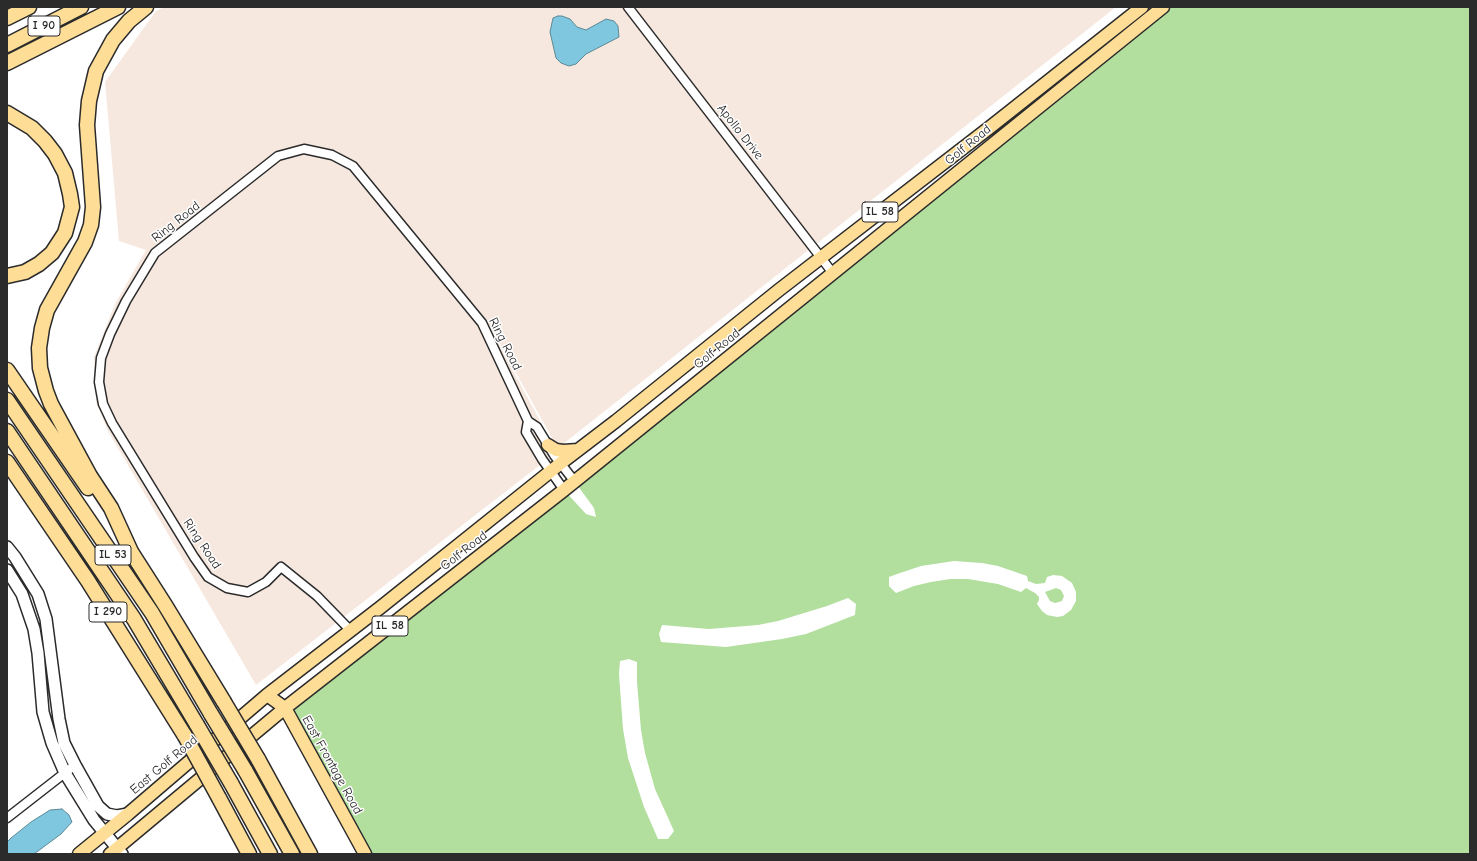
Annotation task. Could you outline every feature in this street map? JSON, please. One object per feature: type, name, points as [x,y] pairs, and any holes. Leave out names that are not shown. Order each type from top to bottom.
[{"type":"highway","name":"I 90","points":[[7,18],[29,7]]},
{"type":"highway","name":"I 90","points":[[7,45],[81,7]]},
{"type":"highway","points":[[7,63],[118,7]]},
{"type":"highway","points":[[132,554],[110,508],[90,476],[51,404],[40,368],[40,348],[42,328],[47,310],[85,242],[91,225],[93,207],[87,125],[89,101],[94,77],[102,58],[113,40],[128,21],[146,7]]},
{"type":"highway","points":[[7,113],[32,128],[55,154],[65,173],[72,207],[65,233],[52,253],[39,264],[25,272],[7,276]]},
{"type":"highway","points":[[7,370],[165,605],[258,759],[310,854]]},
{"type":"highway","name":"IL 53","points":[[7,400],[152,613],[245,770],[292,854]]},
{"type":"highway","name":"IL 53","points":[[7,431],[134,619],[231,783],[270,854]]},
{"type":"highway","name":"I 290","points":[[7,462],[88,581],[185,736],[249,854]]},
{"type":"highway","points":[[7,470],[27,491]]},
{"type":"main road","name":"Golf Road","points":[[267,696],[351,631],[550,471],[1142,7]]},
{"type":"main road","name":"Golf Road","points":[[285,708],[575,482],[832,272],[1163,7]]},
{"type":"main road","points":[[548,445],[556,450],[578,450]]},
{"type":"main road","name":"East Frontage Road","points":[[267,696],[285,708],[365,854]]},
{"type":"main road","name":"East Golf Road","points":[[79,854],[267,696]]},
{"type":"main road","name":"IL 58","points":[[116,852],[285,708]]},
{"type":"street","name":"Apollo Drive","points":[[628,7],[832,272]]},
{"type":"street","name":"Ring Road","points":[[351,631],[318,596],[281,567],[266,582],[248,592],[227,588],[208,577],[194,557],[112,423],[103,404],[99,382],[101,358],[110,334],[126,301],[155,253],[278,156],[304,149],[332,155],[353,166],[482,323],[528,422],[526,432],[550,471],[564,490]]},
{"type":"street","name":"Ring Road","points":[[528,422],[536,426],[554,456],[575,482]]},
{"type":"street","points":[[7,547],[38,594],[46,619],[59,719],[64,743],[98,806],[108,814],[117,816],[128,814]]},
{"type":"street","points":[[7,570],[22,594],[34,629],[38,653],[43,712],[52,743],[65,773],[116,852]]},
{"type":"street","points":[[7,818],[75,765]]},
{"type":"shaded area","points":[[165,7],[1116,7],[558,448],[540,465],[256,685],[108,431],[96,402],[94,357],[115,304],[146,250],[119,241],[105,82],[156,11]],"holes":[[[494,333],[557,447],[552,443]]]},
{"type":"green space","points":[[1163,7],[1470,7],[1470,854],[366,854],[285,708],[564,490],[586,514],[596,517],[594,508],[575,482]],"holes":[[[954,561],[998,566],[1027,576],[1028,581],[1036,584],[1045,583],[1047,577],[1053,575],[1062,576],[1072,583],[1076,592],[1076,601],[1071,610],[1063,616],[1057,617],[1047,615],[1042,611],[1037,604],[1039,597],[1026,588],[1021,592],[998,584],[968,579],[950,579],[931,582],[914,586],[896,593],[889,586],[889,577],[921,566]],[[848,598],[856,604],[855,615],[806,634],[726,647],[661,642],[659,634],[662,625],[709,629],[758,625],[778,621]],[[629,659],[637,662],[641,730],[645,753],[655,789],[674,831],[668,839],[658,839],[644,807],[628,758],[623,729],[619,674],[620,661]]]},
{"type":"green space","points":[[1056,588],[1061,590],[1064,596],[1062,601],[1055,603],[1050,601],[1045,592]]},
{"type":"water","points":[[558,16],[570,19],[577,27],[586,30],[606,19],[614,21],[618,26],[619,37],[586,54],[576,64],[569,66],[561,63],[556,58],[550,32],[553,18]]},
{"type":"water","points":[[62,809],[69,815],[72,822],[61,834],[34,854],[7,854],[7,842],[11,838],[31,822],[50,810]]}]
